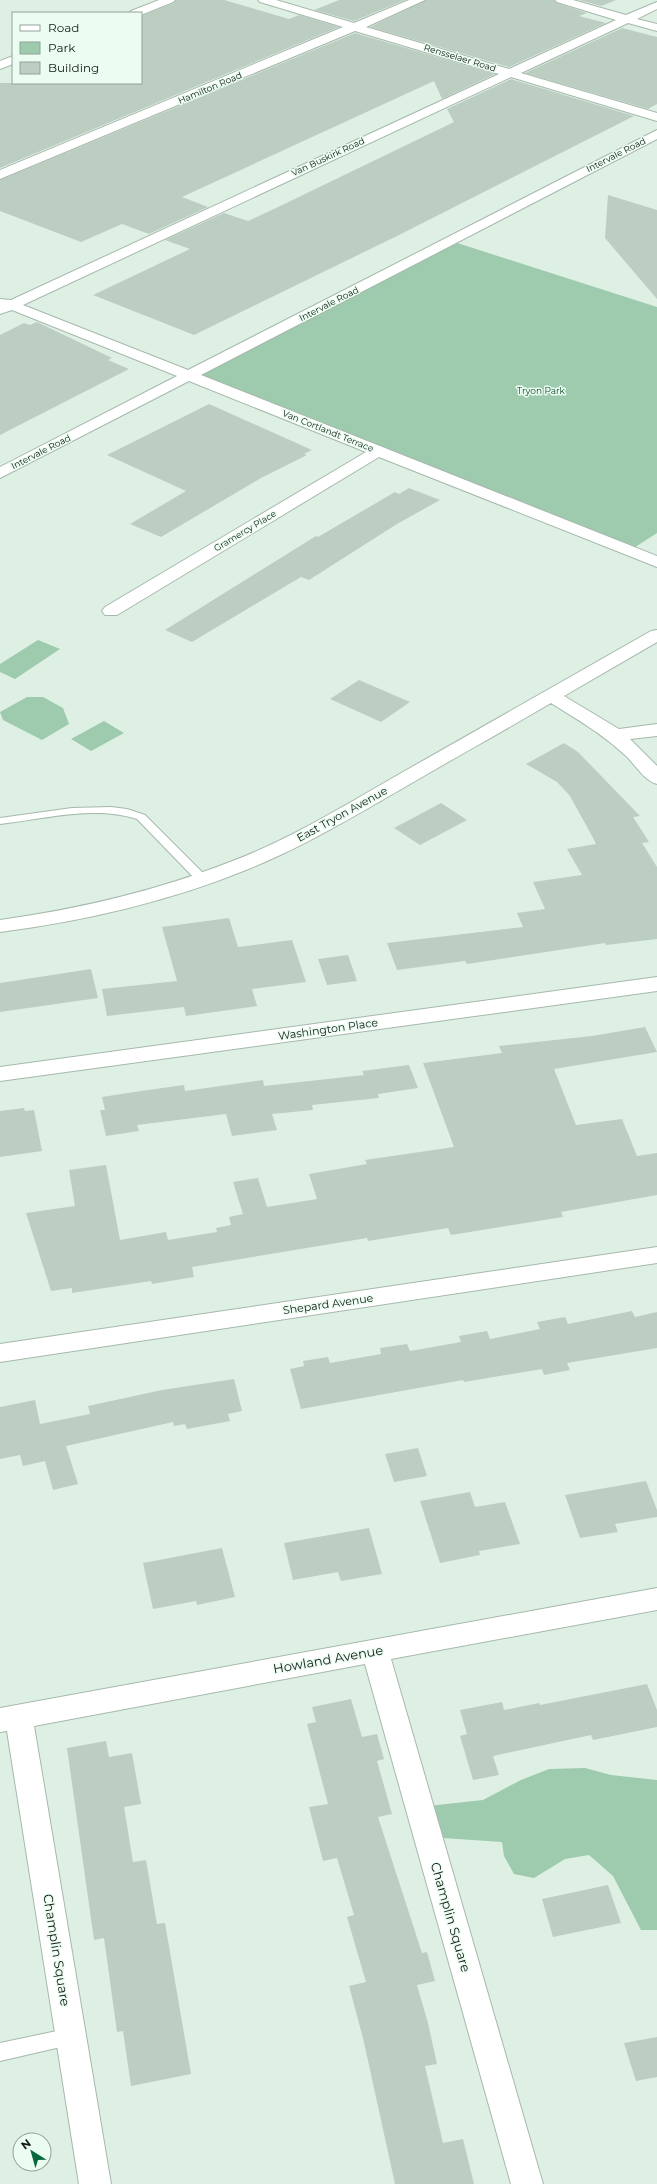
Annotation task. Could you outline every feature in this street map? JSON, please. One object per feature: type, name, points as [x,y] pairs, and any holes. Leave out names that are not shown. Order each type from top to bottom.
[{"type":"street","points":[[138,12],[169,0]]},
{"type":"street","name":"Rensselaer Road","points":[[264,0],[657,116]]},
{"type":"street","name":"Hamilton Road","points":[[0,176],[419,0]]},
{"type":"street","points":[[561,0],[657,28]]},
{"type":"street","name":"Van Buskirk Road","points":[[4,305],[657,5]]},
{"type":"street","points":[[0,65],[12,60]]},
{"type":"street","name":"Intervale Road","points":[[0,473],[191,376],[657,134]]},
{"type":"street","name":"Van Cortlandt Terrace","points":[[4,305],[191,376],[657,562]]},
{"type":"street","name":"Gramercy Place","points":[[111,611],[378,451]]},
{"type":"street","name":"East Tryon Avenue","points":[[0,926],[38,922],[109,907],[202,879],[240,865],[306,835],[657,635]]},
{"type":"street","points":[[551,696],[615,735],[642,760],[657,778]]},
{"type":"street","points":[[615,735],[657,730]]},
{"type":"street","name":"Washington Place","points":[[0,1074],[657,984]]},
{"type":"street","name":"Shepard Avenue","points":[[0,1353],[657,1255]]},
{"type":"street","name":"Howland Avenue","points":[[10,1718],[657,1599]]},
{"type":"street","name":"Champlin Square","points":[[375,1651],[527,2184]]},
{"type":"street","name":"Champlin Square","points":[[10,1718],[71,2037],[95,2184]]},
{"type":"lane","points":[[0,821],[95,810],[134,813],[141,817],[202,879]]},
{"type":"lane","points":[[0,2052],[71,2037]]},
{"type":"green space","name":"Tryon Park","points":[[451,241],[657,307],[657,533],[629,551],[191,376]]},
{"type":"green space","points":[[38,640],[60,649],[15,679],[0,672],[0,664]]},
{"type":"green space","points":[[27,697],[43,697],[63,708],[69,724],[42,740],[3,720],[0,712]]},
{"type":"green space","points":[[104,721],[124,733],[91,751],[71,739]]},
{"type":"green space","points":[[585,1768],[611,1775],[657,1780],[657,1930],[641,1930],[613,1876],[589,1855],[565,1859],[534,1878],[514,1874],[504,1856],[502,1842],[428,1837],[419,1807],[483,1800],[521,1780],[549,1769]]},
{"type":"building","points":[[176,0],[224,0],[289,19],[299,15],[339,27],[0,168],[0,83],[142,84],[142,16],[174,3]]},
{"type":"building","points":[[339,0],[405,0],[354,21],[314,10]]},
{"type":"building","points":[[426,0],[554,0],[557,3],[587,13],[579,16],[606,23],[509,67],[370,27]]},
{"type":"building","points":[[579,0],[616,0],[601,6]]},
{"type":"building","points":[[622,28],[657,37],[657,104],[648,109],[525,73]]},
{"type":"building","points":[[355,33],[495,74],[442,99],[434,81],[182,197],[208,207],[149,234],[122,224],[81,242],[0,211],[0,180]]},
{"type":"building","points":[[511,79],[634,116],[399,235],[194,335],[93,295],[190,249],[165,240],[224,213],[248,221],[276,208],[454,122],[447,109]]},
{"type":"building","points":[[608,195],[657,210],[657,299],[605,238]]},
{"type":"building","points":[[37,322],[112,358],[108,360],[129,369],[0,435],[0,335],[24,323],[30,325]]},
{"type":"building","points":[[209,404],[312,450],[304,454],[307,455],[261,478],[161,537],[130,524],[186,491],[107,455]]},
{"type":"building","points":[[409,488],[440,500],[397,524],[309,580],[301,577],[192,642],[165,630],[316,536],[318,537],[395,492],[399,494]]},
{"type":"building","points":[[359,680],[410,702],[381,722],[330,699]]},
{"type":"building","points":[[564,743],[578,752],[640,816],[633,817],[649,842],[642,843],[657,867],[657,939],[606,945],[605,943],[467,964],[465,961],[397,970],[387,943],[523,927],[517,913],[545,909],[533,882],[582,875],[567,849],[596,844],[592,836],[570,796],[557,782],[526,764]]},
{"type":"building","points":[[441,803],[467,820],[420,845],[394,828]]},
{"type":"building","points":[[229,918],[238,947],[292,940],[306,982],[252,989],[257,1006],[186,1016],[184,1007],[107,1016],[102,989],[177,981],[162,927]]},
{"type":"building","points":[[348,955],[357,981],[327,985],[318,959]]},
{"type":"building","points":[[91,969],[98,998],[0,1012],[0,983]]},
{"type":"building","points":[[645,1027],[657,1052],[554,1069],[576,1125],[622,1119],[637,1156],[657,1153],[657,1195],[561,1212],[563,1217],[451,1235],[448,1228],[368,1241],[367,1238],[192,1267],[194,1277],[152,1284],[151,1281],[72,1293],[72,1288],[51,1291],[26,1213],[75,1206],[69,1170],[106,1165],[120,1240],[166,1232],[168,1240],[217,1232],[216,1228],[231,1225],[229,1217],[243,1214],[233,1182],[258,1178],[267,1207],[317,1199],[309,1174],[367,1164],[365,1160],[454,1147],[423,1063],[502,1053],[499,1046],[592,1036]]},
{"type":"building","points":[[409,1065],[418,1088],[378,1094],[379,1098],[312,1105],[313,1110],[272,1114],[277,1130],[232,1136],[226,1114],[137,1125],[139,1131],[106,1136],[100,1110],[105,1110],[102,1097],[141,1091],[184,1085],[185,1091],[263,1080],[264,1086],[364,1075],[362,1071]]},
{"type":"building","points":[[24,1108],[25,1111],[34,1110],[42,1151],[0,1157],[0,1111]]},
{"type":"building","points":[[632,1311],[635,1317],[657,1312],[657,1348],[567,1363],[570,1370],[544,1375],[542,1369],[464,1382],[463,1380],[301,1409],[290,1369],[304,1366],[303,1361],[328,1357],[330,1363],[381,1354],[380,1348],[407,1344],[410,1351],[461,1342],[459,1336],[487,1331],[490,1339],[540,1329],[537,1322],[565,1317],[568,1324]]},
{"type":"building","points":[[234,1379],[242,1411],[228,1414],[230,1421],[187,1429],[185,1424],[174,1426],[173,1422],[66,1446],[78,1484],[53,1490],[45,1461],[23,1466],[20,1455],[0,1459],[0,1407],[35,1400],[40,1424],[90,1414],[88,1406],[162,1390]]},
{"type":"building","points":[[418,1448],[427,1476],[394,1482],[385,1454]]},
{"type":"building","points":[[646,1481],[657,1510],[657,1517],[615,1524],[618,1532],[580,1538],[565,1495]]},
{"type":"building","points":[[470,1492],[475,1507],[505,1502],[520,1544],[479,1551],[480,1555],[440,1563],[420,1501]]},
{"type":"building","points":[[369,1528],[382,1574],[341,1581],[338,1572],[293,1580],[284,1543]]},
{"type":"building","points":[[222,1548],[235,1597],[197,1605],[196,1601],[153,1609],[143,1563]]},
{"type":"building","points":[[647,1684],[657,1710],[657,1727],[593,1740],[591,1735],[493,1756],[499,1775],[473,1780],[460,1736],[467,1734],[460,1710],[502,1702],[504,1710],[539,1703],[540,1705]]},
{"type":"building","points":[[351,1699],[362,1737],[377,1734],[384,1759],[377,1761],[392,1814],[378,1817],[422,1953],[427,1952],[435,1981],[417,1985],[428,2023],[437,2064],[425,2066],[443,2143],[463,2139],[474,2184],[395,2184],[363,2038],[349,1986],[366,1982],[347,1917],[354,1915],[337,1858],[323,1861],[309,1807],[328,1804],[307,1724],[316,1722],[312,1707]]},
{"type":"building","points":[[106,1741],[109,1757],[132,1753],[141,1804],[124,1807],[133,1862],[146,1860],[157,1924],[165,1923],[191,2074],[131,2086],[123,2031],[117,2032],[104,1938],[94,1940],[67,1748]]},
{"type":"building","points":[[608,1885],[621,1923],[553,1937],[542,1899]]},
{"type":"building","points":[[657,2037],[657,2077],[636,2081],[624,2043]]}]
